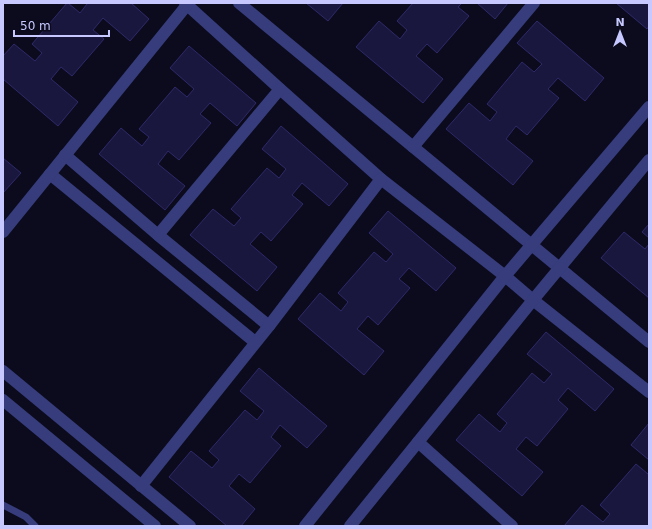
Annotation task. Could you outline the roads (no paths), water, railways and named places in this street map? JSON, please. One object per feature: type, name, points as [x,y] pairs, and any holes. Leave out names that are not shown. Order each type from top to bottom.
[{"type":"street","points":[[239,3],[649,342]]},
{"type":"street","points":[[413,147],[534,3]]},
{"type":"street","points":[[3,232],[186,4],[381,179],[506,276],[533,300],[649,392]]},
{"type":"street","points":[[158,235],[280,89]]},
{"type":"street","points":[[305,526],[506,276],[649,107]]},
{"type":"street","points":[[65,155],[158,235],[269,326]]},
{"type":"street","points":[[350,526],[559,268],[649,160]]},
{"type":"street","points":[[50,174],[255,342]]},
{"type":"street","points":[[141,486],[269,326],[381,179]]},
{"type":"street","points":[[3,371],[190,526]]},
{"type":"street","points":[[3,400],[155,526]]},
{"type":"street","points":[[418,442],[512,526]]},
{"type":"lane","points":[[3,505],[26,517],[35,526]]}]
